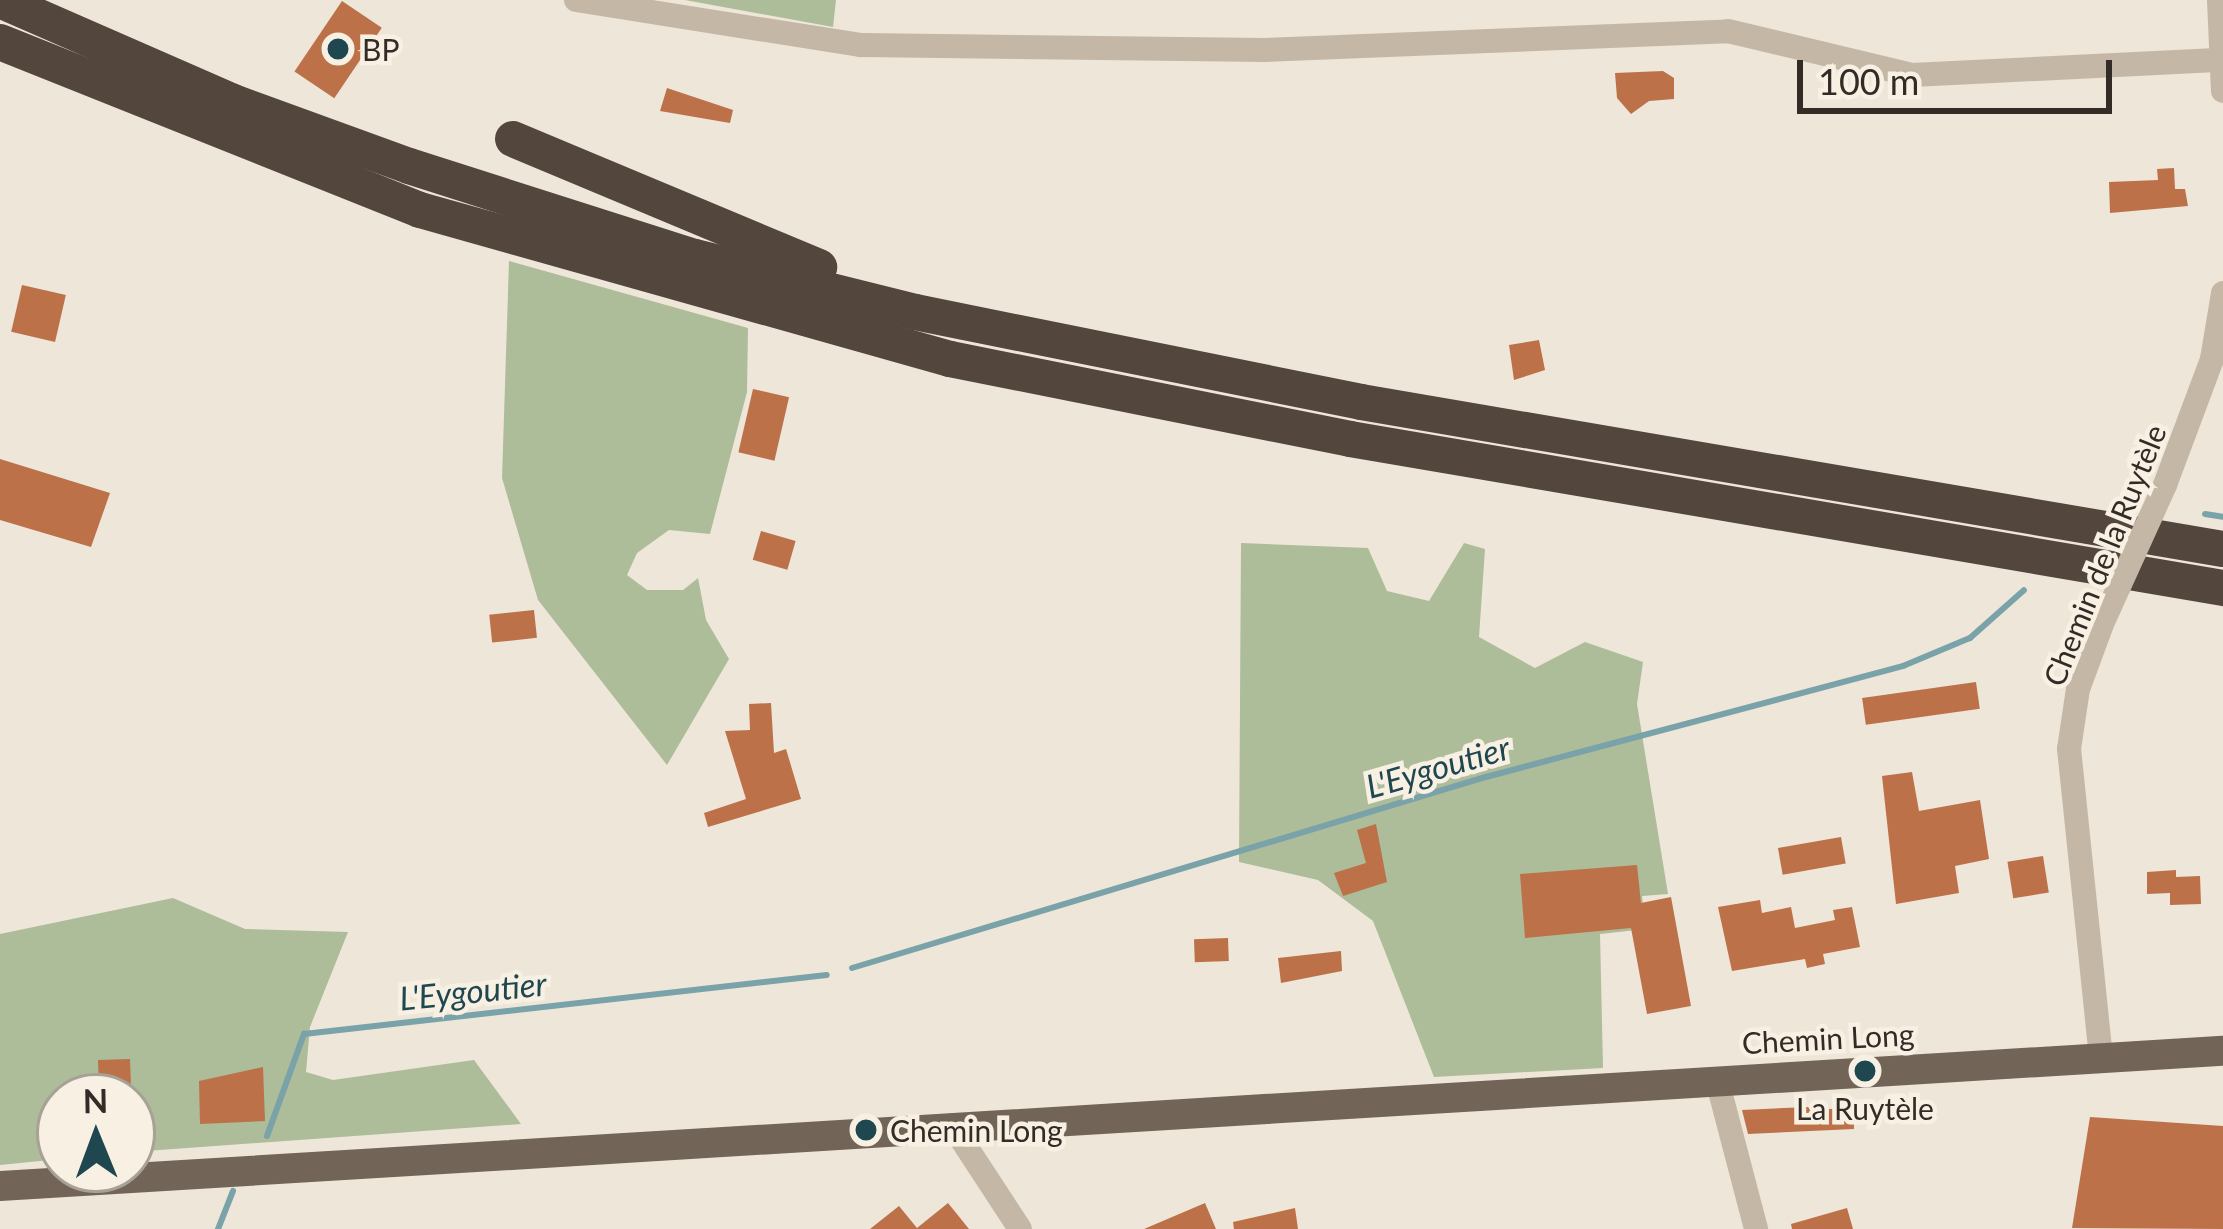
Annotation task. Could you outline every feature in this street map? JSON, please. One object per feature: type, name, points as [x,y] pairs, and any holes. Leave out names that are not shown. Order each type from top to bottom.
[{"type":"highway","points":[[0,0],[233,102],[695,257],[1110,352],[2223,549]]},
{"type":"highway","points":[[0,42],[421,210],[950,359],[1350,439],[2223,588]]},
{"type":"highway","points":[[513,139],[734,237],[1110,352]]},
{"type":"main road","name":"Chemin Long","points":[[0,1186],[2223,1051]]},
{"type":"street","points":[[2219,0],[2223,91]]},
{"type":"street","points":[[578,2],[861,45],[1264,50],[1709,31],[1823,48],[1912,75],[2222,60]]},
{"type":"street","name":"Chemin de la Ruytèle","points":[[2101,1058],[2069,749],[2078,689],[2212,359],[2223,293]]},
{"type":"street","points":[[1717,1080],[1756,1229]]},
{"type":"street","points":[[952,1125],[1020,1229]]},
{"type":"green space","points":[[685,0],[836,0],[833,27]]},
{"type":"green space","points":[[509,261],[748,328],[747,392],[710,534],[669,530],[637,553],[627,575],[647,590],[683,590],[698,578],[706,620],[729,659],[667,765],[538,600],[502,478]]},
{"type":"green space","points":[[1241,543],[1368,548],[1387,591],[1429,601],[1464,543],[1485,549],[1479,637],[1535,668],[1585,642],[1643,662],[1637,704],[1668,894],[1642,896],[1646,929],[1600,934],[1603,1068],[1434,1077],[1373,921],[1318,880],[1239,862]]},
{"type":"green space","points":[[173,898],[245,929],[348,932],[310,1027],[306,1072],[333,1080],[474,1060],[521,1124],[156,1150],[156,1073],[36,1073],[36,1161],[0,1165],[0,934]]},
{"type":"building","name":"BP","points":[[342,1],[382,28],[334,98],[294,71]]},
{"type":"building","points":[[1663,71],[1674,78],[1674,99],[1649,101],[1631,114],[1617,98],[1615,73]]},
{"type":"building","points":[[667,88],[733,110],[730,123],[660,111]]},
{"type":"building","points":[[2174,168],[2175,189],[2185,189],[2188,206],[2110,213],[2109,182],[2158,180],[2157,169]]},
{"type":"building","points":[[22,285],[66,295],[55,342],[11,332]]},
{"type":"building","points":[[1539,340],[1545,370],[1514,380],[1509,345]]},
{"type":"building","points":[[753,389],[789,397],[774,461],[738,452]]},
{"type":"building","points":[[0,459],[110,493],[91,547],[0,520]]},
{"type":"building","points":[[761,531],[796,541],[787,570],[753,560]]},
{"type":"building","points":[[534,610],[537,638],[492,643],[489,615]]},
{"type":"building","points":[[1976,682],[1980,709],[1866,725],[1862,698]]},
{"type":"building","points":[[771,703],[774,753],[786,749],[801,799],[708,827],[704,813],[746,799],[725,731],[750,730],[749,704]]},
{"type":"building","points":[[1912,772],[1919,811],[1980,800],[1989,859],[1955,866],[1959,893],[1896,904],[1882,776]]},
{"type":"building","points":[[1376,824],[1387,882],[1343,896],[1334,873],[1366,863],[1357,830]]},
{"type":"building","points":[[1841,837],[1846,864],[1783,875],[1778,848]]},
{"type":"building","points":[[2043,856],[2049,893],[2013,898],[2007,862]]},
{"type":"building","points":[[1637,865],[1641,903],[1671,897],[1691,1006],[1647,1014],[1631,928],[1525,938],[1520,874]]},
{"type":"building","points":[[2176,870],[2176,877],[2200,876],[2201,904],[2170,905],[2170,893],[2147,894],[2147,872]]},
{"type":"building","points":[[1760,900],[1762,913],[1791,907],[1795,928],[1835,920],[1833,910],[1852,907],[1860,947],[1823,954],[1825,964],[1807,968],[1805,959],[1732,971],[1718,907]]},
{"type":"building","points":[[1228,938],[1229,961],[1195,962],[1194,939]]},
{"type":"building","points":[[1341,951],[1342,971],[1281,983],[1278,958]]},
{"type":"building","points":[[130,1059],[130,1073],[98,1073],[98,1060]]},
{"type":"building","points":[[263,1067],[265,1121],[200,1124],[199,1081]]},
{"type":"building","points":[[1742,1110],[1854,1111],[1854,1129],[1748,1134]]},
{"type":"building","points":[[2090,1117],[2223,1126],[2223,1229],[2072,1228]]},
{"type":"building","points":[[948,1203],[969,1229],[870,1229],[899,1206],[917,1228]]},
{"type":"building","points":[[1205,1203],[1216,1229],[1144,1229]]},
{"type":"building","points":[[1295,1208],[1298,1229],[1234,1229],[1233,1222]]},
{"type":"building","points":[[1847,1208],[1853,1229],[1792,1229],[1791,1224]]},
{"type":"waterway","name":"L'Eygoutier","points":[[2205,514],[2223,517]]},
{"type":"waterway","name":"L'Eygoutier","points":[[852,968],[1486,777],[1903,666],[1970,638],[2024,590]]},
{"type":"waterway","name":"L'Eygoutier","points":[[267,1136],[304,1034],[827,975]]},
{"type":"waterway","name":"L'Eygoutier","points":[[218,1229],[233,1191]]},
{"type":"place","name":"BP","points":[[338,49]]},
{"type":"place","name":"La Ruytèle","points":[[1865,1071]]},
{"type":"place","name":"Chemin Long","points":[[866,1130]]}]
